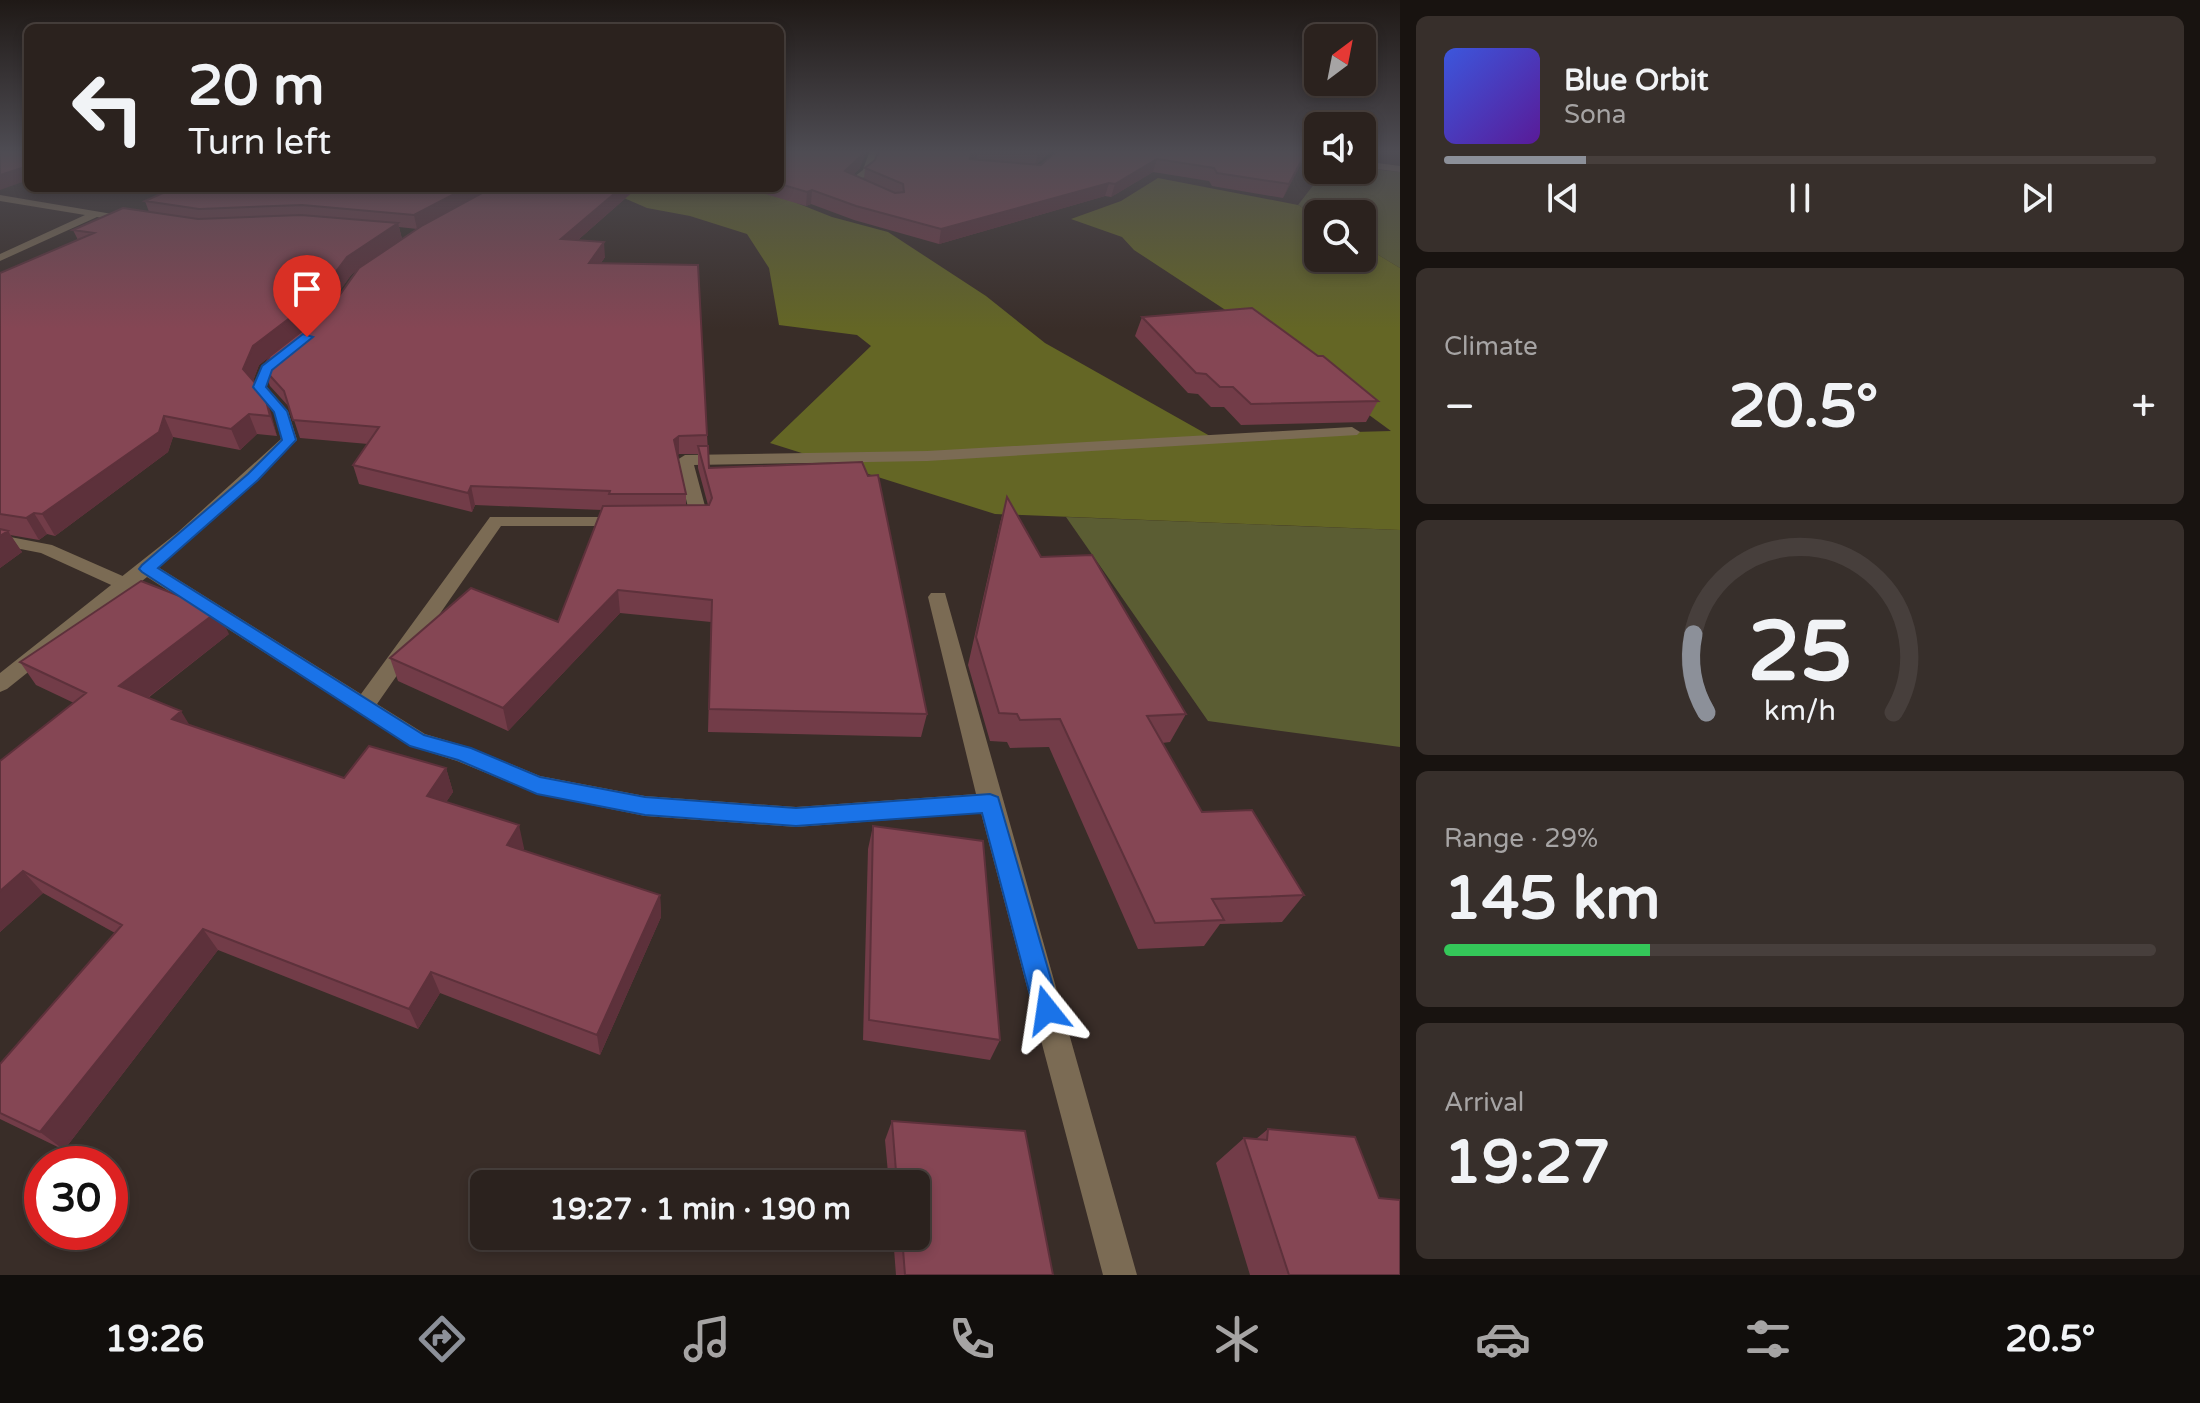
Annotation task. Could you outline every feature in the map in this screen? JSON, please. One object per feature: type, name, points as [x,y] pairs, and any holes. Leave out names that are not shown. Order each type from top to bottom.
[{"type":"street","points":[[69,210],[143,222]]},
{"type":"street","points":[[0,258],[96,214]]},
{"type":"street","points":[[0,684],[148,569],[253,477],[289,440],[281,411],[259,387],[267,369],[291,349]]},
{"type":"street","points":[[669,521],[700,521],[685,460],[927,456],[1352,432]]},
{"type":"street","points":[[364,706],[496,521],[637,521]]},
{"type":"street","points":[[0,540],[46,549],[127,585]]},
{"type":"street","points":[[148,569],[418,740],[464,754],[537,785],[645,806],[796,817],[990,803]]},
{"type":"street","points":[[938,597],[990,803],[1120,1275]]},
{"type":"green space","points":[[1376,210],[1400,210],[1400,268],[1376,253]]},
{"type":"green space","points":[[1066,517],[1400,530],[1400,747],[1208,721]]},
{"type":"shaded area","points":[[655,210],[813,210],[888,232],[986,296],[1045,343],[1210,436],[1391,431],[1227,311],[1134,250],[1122,237],[1071,219],[1097,210],[1304,210],[1304,272],[1376,272],[1376,253],[1400,268],[1400,530],[995,514],[770,443],[871,346],[857,335],[779,325],[769,268],[747,234],[690,216]]},
{"type":"building","points":[[120,210],[198,219],[301,215],[398,223],[347,257],[316,298],[253,346],[243,369],[264,393],[270,416],[249,414],[231,429],[164,416],[159,432],[42,514],[34,513],[26,518],[0,514],[0,273],[94,233],[73,230]]},
{"type":"building","points":[[352,210],[425,210],[414,215]]},
{"type":"building","points":[[451,210],[596,210],[561,239],[604,242],[589,263],[698,265],[707,435],[679,436],[674,440],[686,494],[609,494],[610,491],[471,486],[468,493],[353,465],[379,427],[293,420],[284,391],[263,368],[270,356],[329,310],[359,268]]},
{"type":"building","points":[[869,210],[1012,210],[941,229]]},
{"type":"building","points":[[1252,308],[1318,356],[1323,356],[1378,401],[1251,404],[1233,387],[1220,387],[1206,374],[1196,373],[1142,317]]},
{"type":"building","points":[[698,446],[708,446],[709,468],[862,462],[868,476],[878,475],[927,714],[709,709],[712,600],[618,590],[503,708],[390,658],[471,588],[558,622],[603,506],[709,505],[712,498]]},
{"type":"building","points":[[1007,497],[1041,557],[1092,555],[1186,714],[1147,716],[1202,812],[1252,810],[1304,895],[1212,899],[1224,920],[1155,923],[1060,719],[1020,720],[1017,714],[999,713],[976,637]]},
{"type":"building","points":[[141,581],[218,611],[119,686],[181,711],[172,719],[344,778],[369,746],[446,768],[427,796],[519,825],[507,845],[660,895],[597,1035],[431,972],[409,1009],[203,929],[40,1132],[0,1113],[0,1064],[122,925],[23,871],[0,891],[0,761],[86,693],[20,662]]},
{"type":"building","points":[[873,826],[983,841],[1000,1040],[869,1020]]},
{"type":"building","points":[[892,1121],[1025,1131],[1053,1275],[905,1275],[903,1250],[930,1250],[930,1170],[896,1170]]},
{"type":"building","points":[[1268,1129],[1355,1137],[1379,1198],[1400,1200],[1400,1275],[1289,1275],[1244,1138],[1267,1140]]},
{"type":"route","points":[[307,337],[267,369],[259,387],[281,411],[289,440],[253,477],[148,569],[418,740],[464,754],[537,785],[645,806],[796,817],[990,803],[1047,1010]]}]
